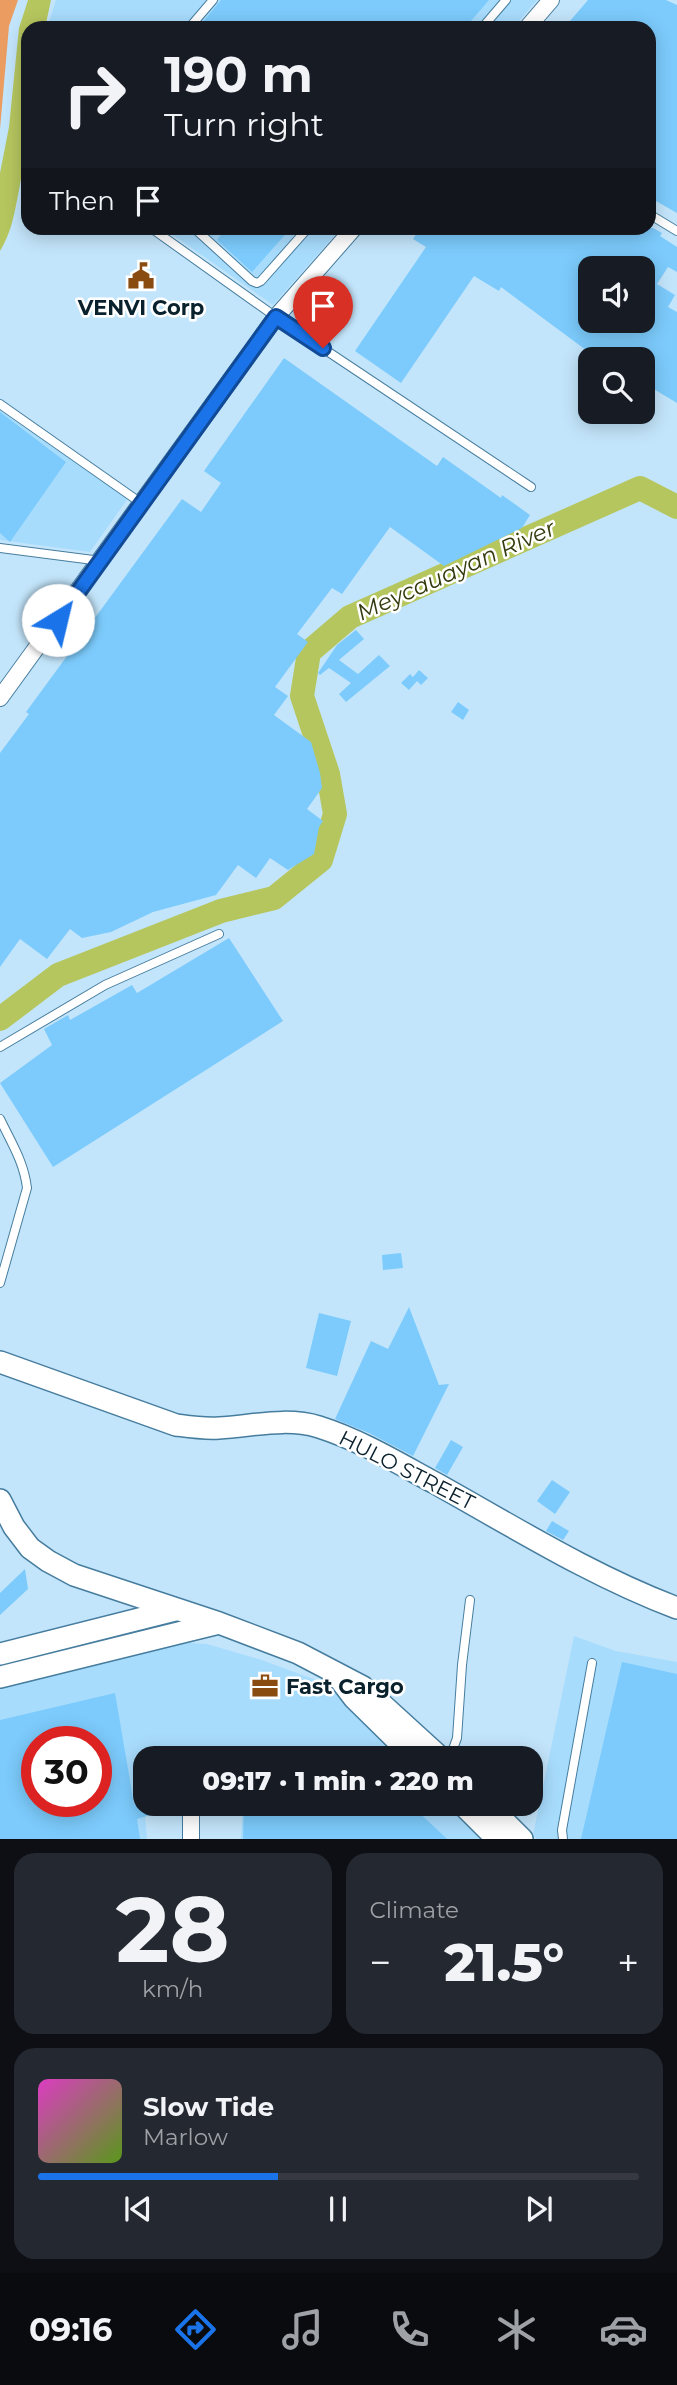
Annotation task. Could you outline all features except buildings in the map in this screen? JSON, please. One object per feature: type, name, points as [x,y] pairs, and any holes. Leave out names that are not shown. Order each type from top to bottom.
[{"type":"street","points":[[533,21],[551,0]]},
{"type":"street","points":[[0,698],[276,317],[348,235]]},
{"type":"street","name":"HULO STREET","points":[[0,1363],[176,1425],[199,1429],[292,1422],[317,1426],[381,1453],[604,1576],[677,1608]]},
{"type":"street","points":[[0,1500],[14,1527],[30,1548],[74,1575],[219,1623],[298,1653],[363,1687],[429,1746]]},
{"type":"street","points":[[120,1624],[127,1593]]},
{"type":"street","points":[[0,1654],[175,1610]]},
{"type":"street","points":[[0,1677],[219,1623]]},
{"type":"street","points":[[95,1630],[101,1653]]},
{"type":"street","points":[[335,1673],[354,1698],[403,1746]]},
{"type":"street","points":[[191,1816],[191,1839]]},
{"type":"street","points":[[474,1816],[497,1839]]},
{"type":"street","points":[[499,1816],[522,1839]]},
{"type":"lane","points":[[195,21],[214,0]]},
{"type":"lane","points":[[488,21],[506,0]]},
{"type":"lane","points":[[656,218],[677,231]]},
{"type":"lane","points":[[161,235],[276,317],[531,487]]},
{"type":"lane","points":[[202,235],[257,283],[302,235]]},
{"type":"lane","points":[[0,404],[141,503]]},
{"type":"lane","points":[[0,548],[101,561]]},
{"type":"lane","points":[[0,1047],[105,985],[219,934]]},
{"type":"lane","points":[[0,1119],[20,1159],[27,1188],[0,1283]]},
{"type":"lane","points":[[454,1746],[470,1600]]},
{"type":"lane","points":[[563,1839],[562,1830],[592,1663]]},
{"type":"shaded area","points":[[0,0],[18,0],[9,26],[0,129]]},
{"type":"shaded area","points":[[28,0],[51,0],[46,21],[21,21]]},
{"type":"shaded area","points":[[56,0],[537,0],[519,21],[49,21]]},
{"type":"shaded area","points":[[21,22],[21,179],[7,238],[0,251],[0,173],[9,127]]},
{"type":"shaded area","points":[[173,235],[335,235],[273,305]]},
{"type":"shaded area","points":[[0,398],[131,494],[90,552],[0,540]]},
{"type":"shaded area","points":[[574,1636],[616,1651],[677,1662],[677,1839],[536,1839],[533,1835],[537,1816],[543,1816],[543,1786]]},
{"type":"shaded area","points":[[175,1642],[207,1644],[259,1659],[332,1686],[392,1746],[133,1746],[133,1816],[145,1816],[147,1839],[0,1839],[0,1684]]},
{"type":"shaded area","points":[[242,1816],[463,1816],[486,1839],[241,1839]]},
{"type":"waterway","name":"Meycauayan River","points":[[0,1019],[58,975],[221,911],[274,898],[321,860],[335,814],[328,774],[302,696],[309,652],[350,617],[640,488],[677,507]]},
{"type":"place","name":"VENVI Corp","points":[[141,276]]},
{"type":"place","name":"Fast Cargo","points":[[265,1686]]},
{"type":"route","points":[[58,620],[276,317],[323,348]]}]
